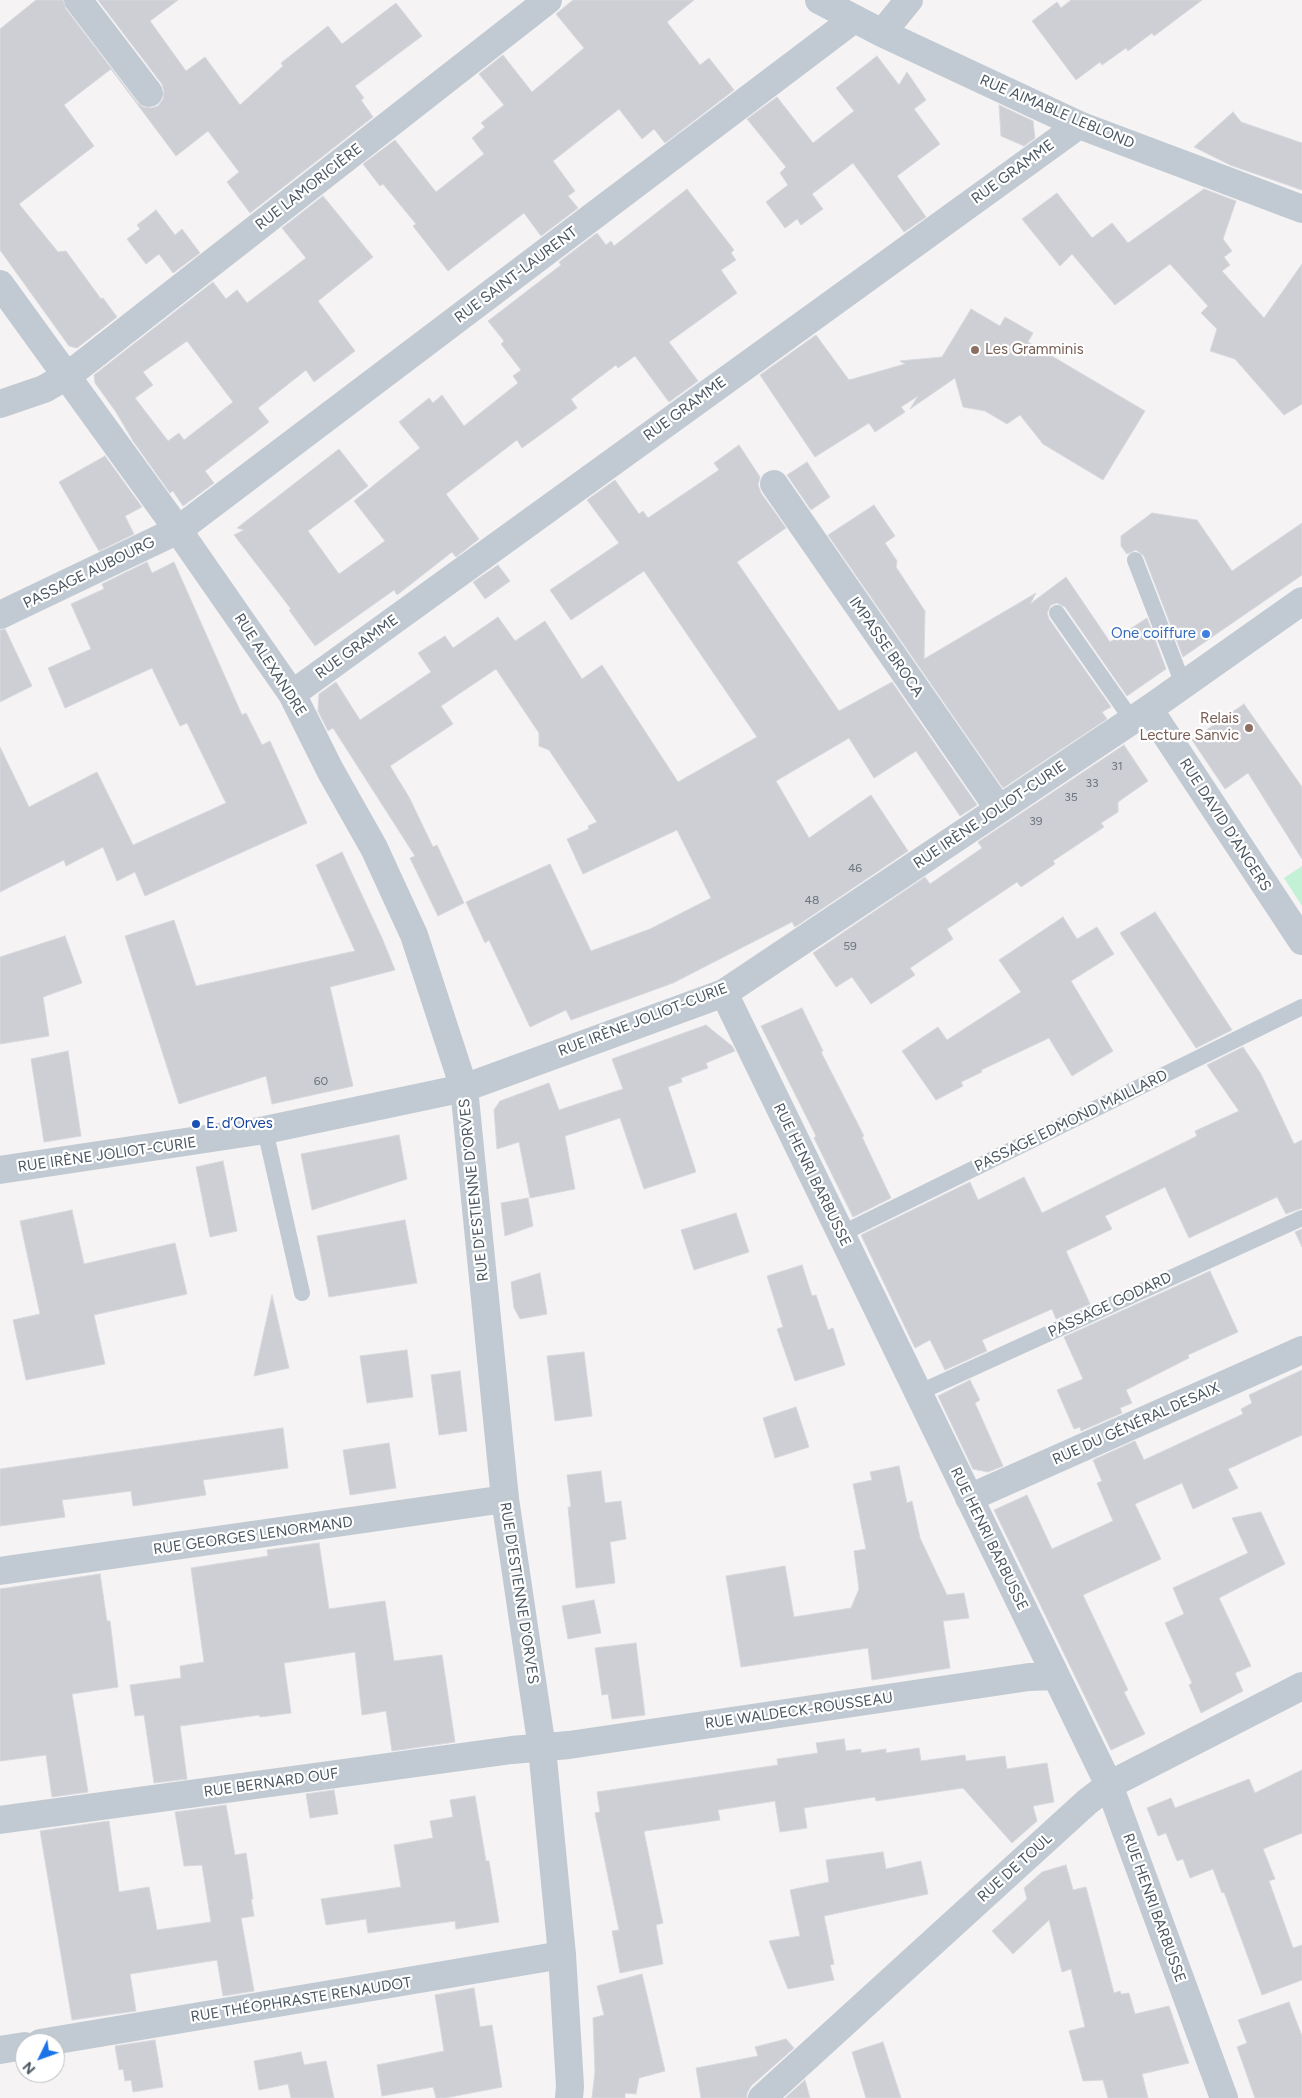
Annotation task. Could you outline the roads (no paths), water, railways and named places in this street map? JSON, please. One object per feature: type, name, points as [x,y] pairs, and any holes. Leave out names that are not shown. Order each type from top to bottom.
[{"type":"street","points":[[78,0],[149,93]]},
{"type":"street","name":"RUE LAMORICIÈRE","points":[[0,404],[44,389],[69,374],[548,0]]},
{"type":"street","name":"RUE AIMABLE LEBLOND","points":[[819,0],[882,34],[1078,124],[1302,209]]},
{"type":"street","points":[[882,34],[909,0]]},
{"type":"street","name":"RUE SAINT-LAURENT","points":[[178,530],[854,19]]},
{"type":"street","name":"RUE GRAMME","points":[[292,694],[1078,124]]},
{"type":"street","name":"RUE ALEXANDRE","points":[[0,284],[69,374],[292,694],[330,770],[374,848],[414,935],[464,1088]]},
{"type":"street","name":"IMPASSE BROCA","points":[[774,484],[999,809]]},
{"type":"street","name":"PASSAGE AUBOURG","points":[[0,615],[178,530]]},
{"type":"street","name":"RUE IRÈNE JOLIOT-CURIE","points":[[0,1170],[265,1130],[464,1088],[724,993],[1140,715],[1302,601]]},
{"type":"street","name":"RUE DAVID D'ANGERS","points":[[1140,715],[1302,941]]},
{"type":"street","name":"RUE HENRI BARBUSSE","points":[[724,993],[1109,1785],[1224,2098]]},
{"type":"street","name":"RUE D'ESTIENNE D'ORVES","points":[[464,1088],[505,1499],[542,1748],[562,1955],[570,2086],[569,2098]]},
{"type":"street","name":"RUE DU GÉNÉRAL DESAIX","points":[[969,1498],[1302,1350]]},
{"type":"street","name":"RUE GEORGES LENORMAND","points":[[0,1571],[505,1499]]},
{"type":"street","name":"RUE WALDECK-ROUSSEAU","points":[[542,1748],[1029,1678],[1056,1676]]},
{"type":"street","name":"RUE DE TOUL","points":[[762,2098],[1072,1816],[1109,1785],[1302,1686]]},
{"type":"street","name":"RUE BERNARD OUF","points":[[0,1820],[512,1750],[542,1748]]},
{"type":"street","name":"RUE THÉOPHRASTE RENAUDOT","points":[[65,2039],[562,1955]]},
{"type":"street","points":[[0,2050],[15,2048]]},
{"type":"lane","points":[[1134,560],[1183,684]]},
{"type":"lane","points":[[1058,613],[1140,715]]},
{"type":"lane","name":"PASSAGE EDMOND MAILLARD","points":[[841,1234],[1302,1007]]},
{"type":"lane","points":[[265,1130],[302,1294]]},
{"type":"lane","name":"PASSAGE GODARD","points":[[918,1393],[1302,1218]]},
{"type":"place","name":"Les Gramminis","points":[[975,350]]},
{"type":"place","name":"One coiffure","points":[[1206,634]]},
{"type":"place","name":"Relais Lecture Sanvic","points":[[1249,728]]},
{"type":"place","name":"E. d’Orves","points":[[196,1124]]}]
